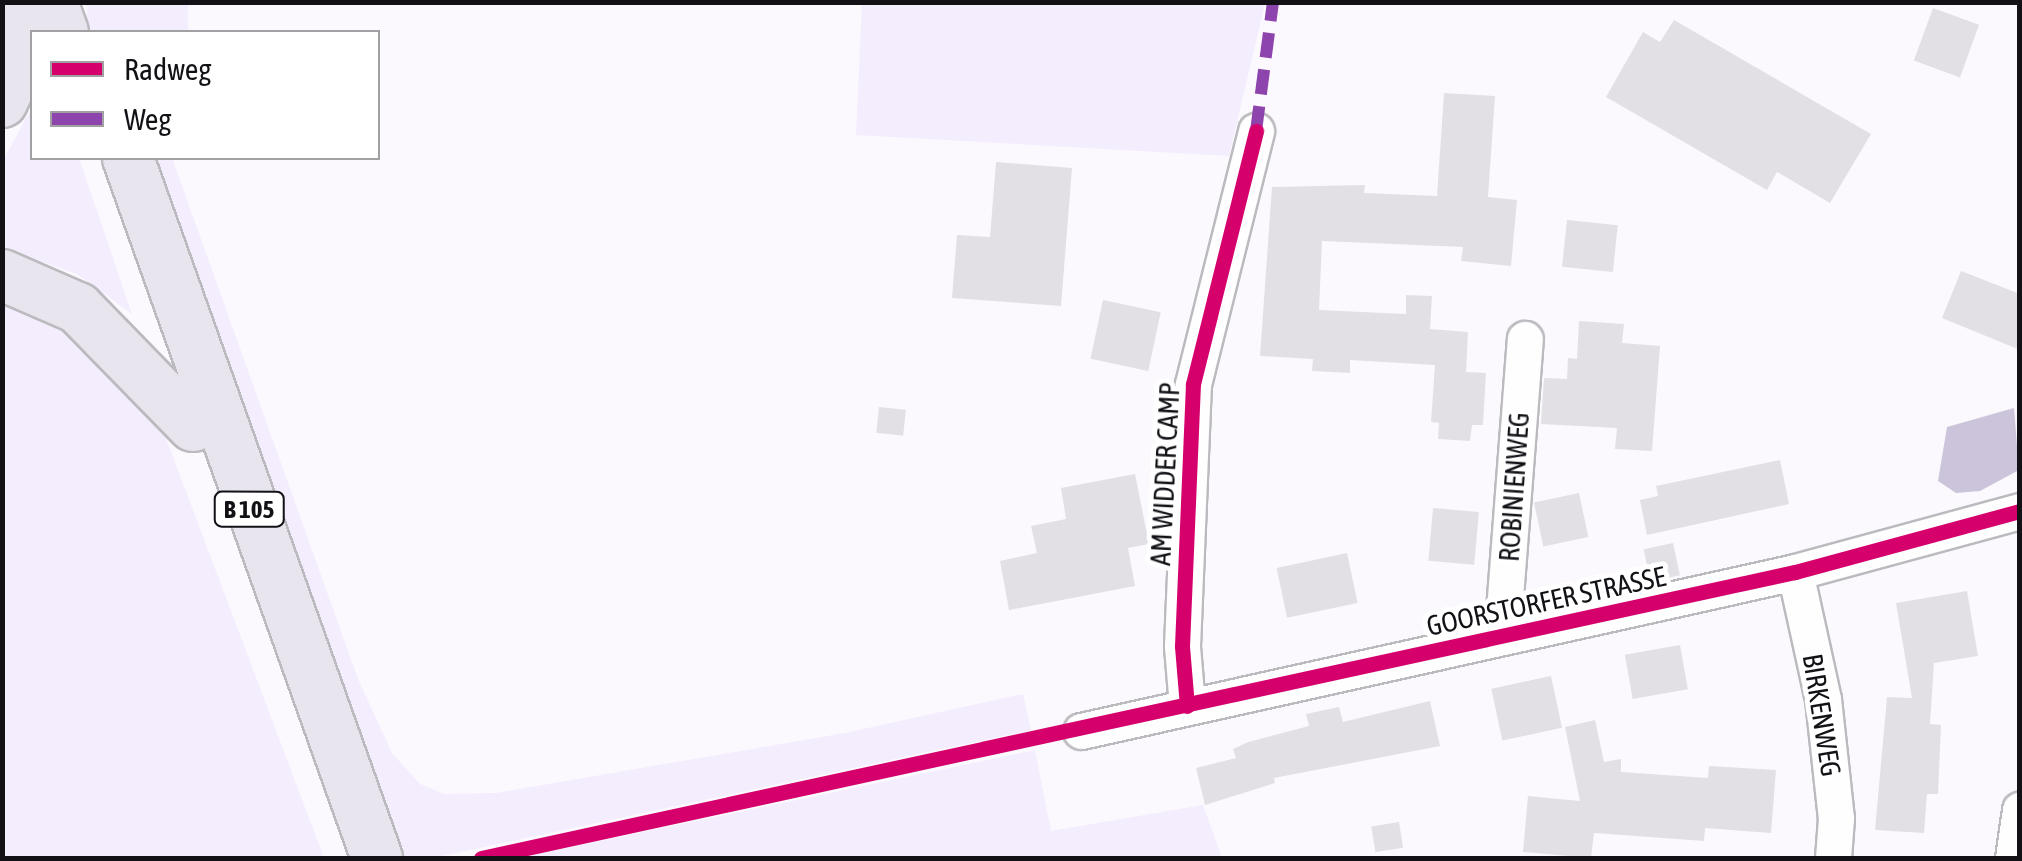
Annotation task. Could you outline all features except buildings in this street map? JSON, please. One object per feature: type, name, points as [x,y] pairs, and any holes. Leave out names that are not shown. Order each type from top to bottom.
[{"type":"highway","points":[[2,102],[16,72],[29,2]]},
{"type":"highway","points":[[52,2],[62,30]]},
{"type":"highway","points":[[75,2],[84,30]]},
{"type":"highway","name":"B 105","points":[[108,160],[193,426],[344,858]]},
{"type":"highway","name":"B 105","points":[[129,160],[377,858]]},
{"type":"highway","points":[[2,274],[78,308],[193,426]]},
{"type":"street","name":"AM WIDDER CAMP","points":[[1187,706],[1182,646],[1193,384],[1256,131]]},
{"type":"street","name":"ROBINIENWEG","points":[[1502,636],[1525,338]]},
{"type":"street","name":"GOORSTORFER STRASSE","points":[[1082,730],[1795,572],[2020,511]]},
{"type":"street","name":"BIRKENWEG","points":[[1795,572],[1823,699],[1836,818],[1832,858]]},
{"type":"street","points":[[2014,858],[2020,810]]},
{"type":"shaded area","points":[[862,2],[1265,3],[1229,156],[856,135]]},
{"type":"shaded area","points":[[87,3],[188,3],[188,30],[87,30]]},
{"type":"shaded area","points":[[30,111],[30,160],[80,160],[132,314],[77,274],[3,248],[3,161]]},
{"type":"shaded area","points":[[141,160],[173,160],[358,679],[392,753],[420,784],[444,794],[496,793],[845,733],[1023,694],[1031,730],[433,858],[384,858]]},
{"type":"shaded area","points":[[2,295],[107,350],[155,409],[324,858],[3,858]]},
{"type":"shaded area","points":[[2014,408],[2019,470],[1980,491],[1956,493],[1938,481],[1947,427]]},
{"type":"shaded area","points":[[1035,750],[1051,831],[1203,805],[1222,858],[519,858]]},
{"type":"marked path","points":[[1256,131],[1273,2]]},
{"type":"cycle path","points":[[1187,706],[1182,646],[1193,384],[1256,131]]},
{"type":"cycle path","points":[[481,858],[1795,572],[2020,511]]}]
